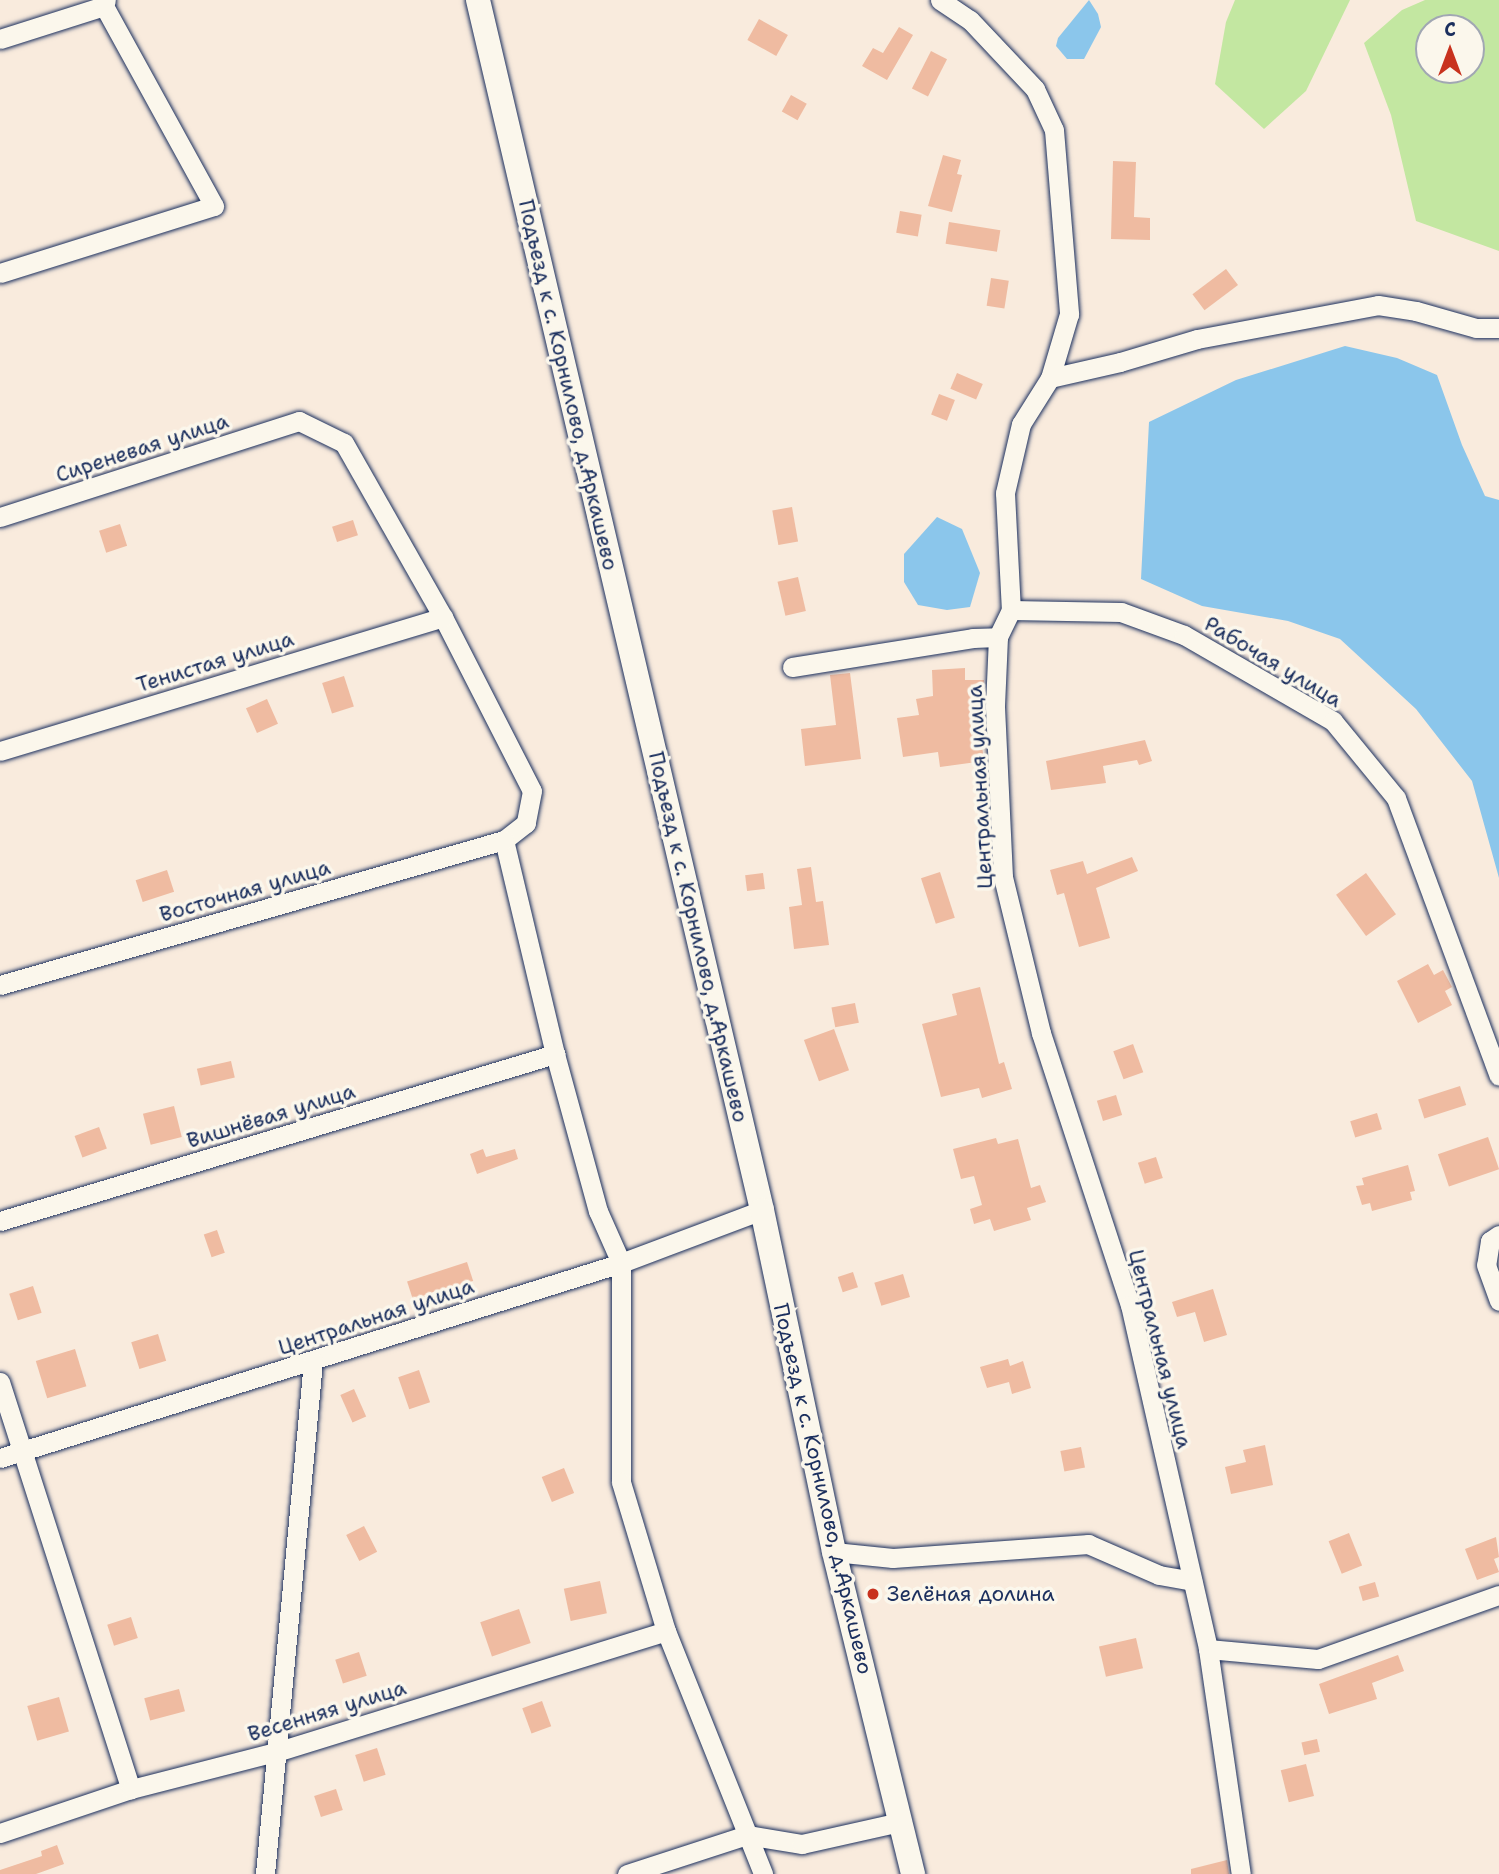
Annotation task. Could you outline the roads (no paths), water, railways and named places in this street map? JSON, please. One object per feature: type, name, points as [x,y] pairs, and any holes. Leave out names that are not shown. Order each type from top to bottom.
[{"type":"street","name":"Подъезд к с. Корнилово, д.Аркашево","points":[[478,0],[762,1210],[834,1552],[913,1874]]},
{"type":"street","name":"Центральная улица","points":[[940,0],[970,20],[1035,89],[1054,130],[1069,314],[1051,378],[1021,424],[1005,493],[1011,610],[998,637],[995,707],[1003,877],[1041,1033],[1130,1306],[1209,1649],[1241,1874]]},
{"type":"street","points":[[0,39],[105,3],[214,206],[0,273]]},
{"type":"street","points":[[1051,378],[1197,340],[1378,305],[1416,311],[1476,328],[1499,328]]},
{"type":"street","name":"Сиреневая улица","points":[[0,517],[299,421],[344,443],[443,617]]},
{"type":"street","name":"Рабочая улица","points":[[1011,610],[1121,612],[1184,635],[1333,720],[1396,798],[1499,1076]]},
{"type":"street","points":[[443,617],[532,791],[526,823],[503,840],[555,1054],[598,1211],[621,1263],[621,1482],[666,1631],[762,1874]]},
{"type":"street","name":"Тенистая улица","points":[[0,751],[443,617]]},
{"type":"street","points":[[792,667],[973,638],[998,637]]},
{"type":"street","name":"Восточная улица","points":[[0,985],[503,840]]},
{"type":"street","name":"Вишнёвая улица","points":[[0,1221],[555,1054]]},
{"type":"street","name":"Центральная улица","points":[[0,1458],[621,1263],[762,1210]]},
{"type":"street","points":[[1499,1235],[1490,1241],[1486,1265],[1499,1300]]},
{"type":"street","points":[[265,1874],[279,1751],[313,1361]]},
{"type":"street","points":[[0,1382],[131,1789]]},
{"type":"street","points":[[834,1552],[893,1558],[1088,1544],[1159,1575],[1192,1581]]},
{"type":"street","points":[[1209,1649],[1318,1659],[1499,1595]]},
{"type":"street","name":"Весенняя улица","points":[[0,1833],[131,1789],[279,1751],[666,1631]]},
{"type":"street","points":[[627,1874],[747,1835],[802,1844],[900,1822]]},
{"type":"water","points":[[1089,0],[1098,14],[1101,27],[1084,59],[1067,59],[1056,46],[1058,38]]},
{"type":"water","points":[[1345,346],[1397,358],[1437,375],[1462,445],[1485,496],[1499,500],[1499,878],[1472,781],[1416,709],[1340,639],[1288,621],[1202,606],[1141,579],[1149,422],[1236,380]]},
{"type":"water","points":[[937,517],[962,529],[980,573],[970,607],[947,610],[918,605],[904,582],[904,554]]},
{"type":"place","name":"Зелёная долина","points":[[873,1594]]}]
